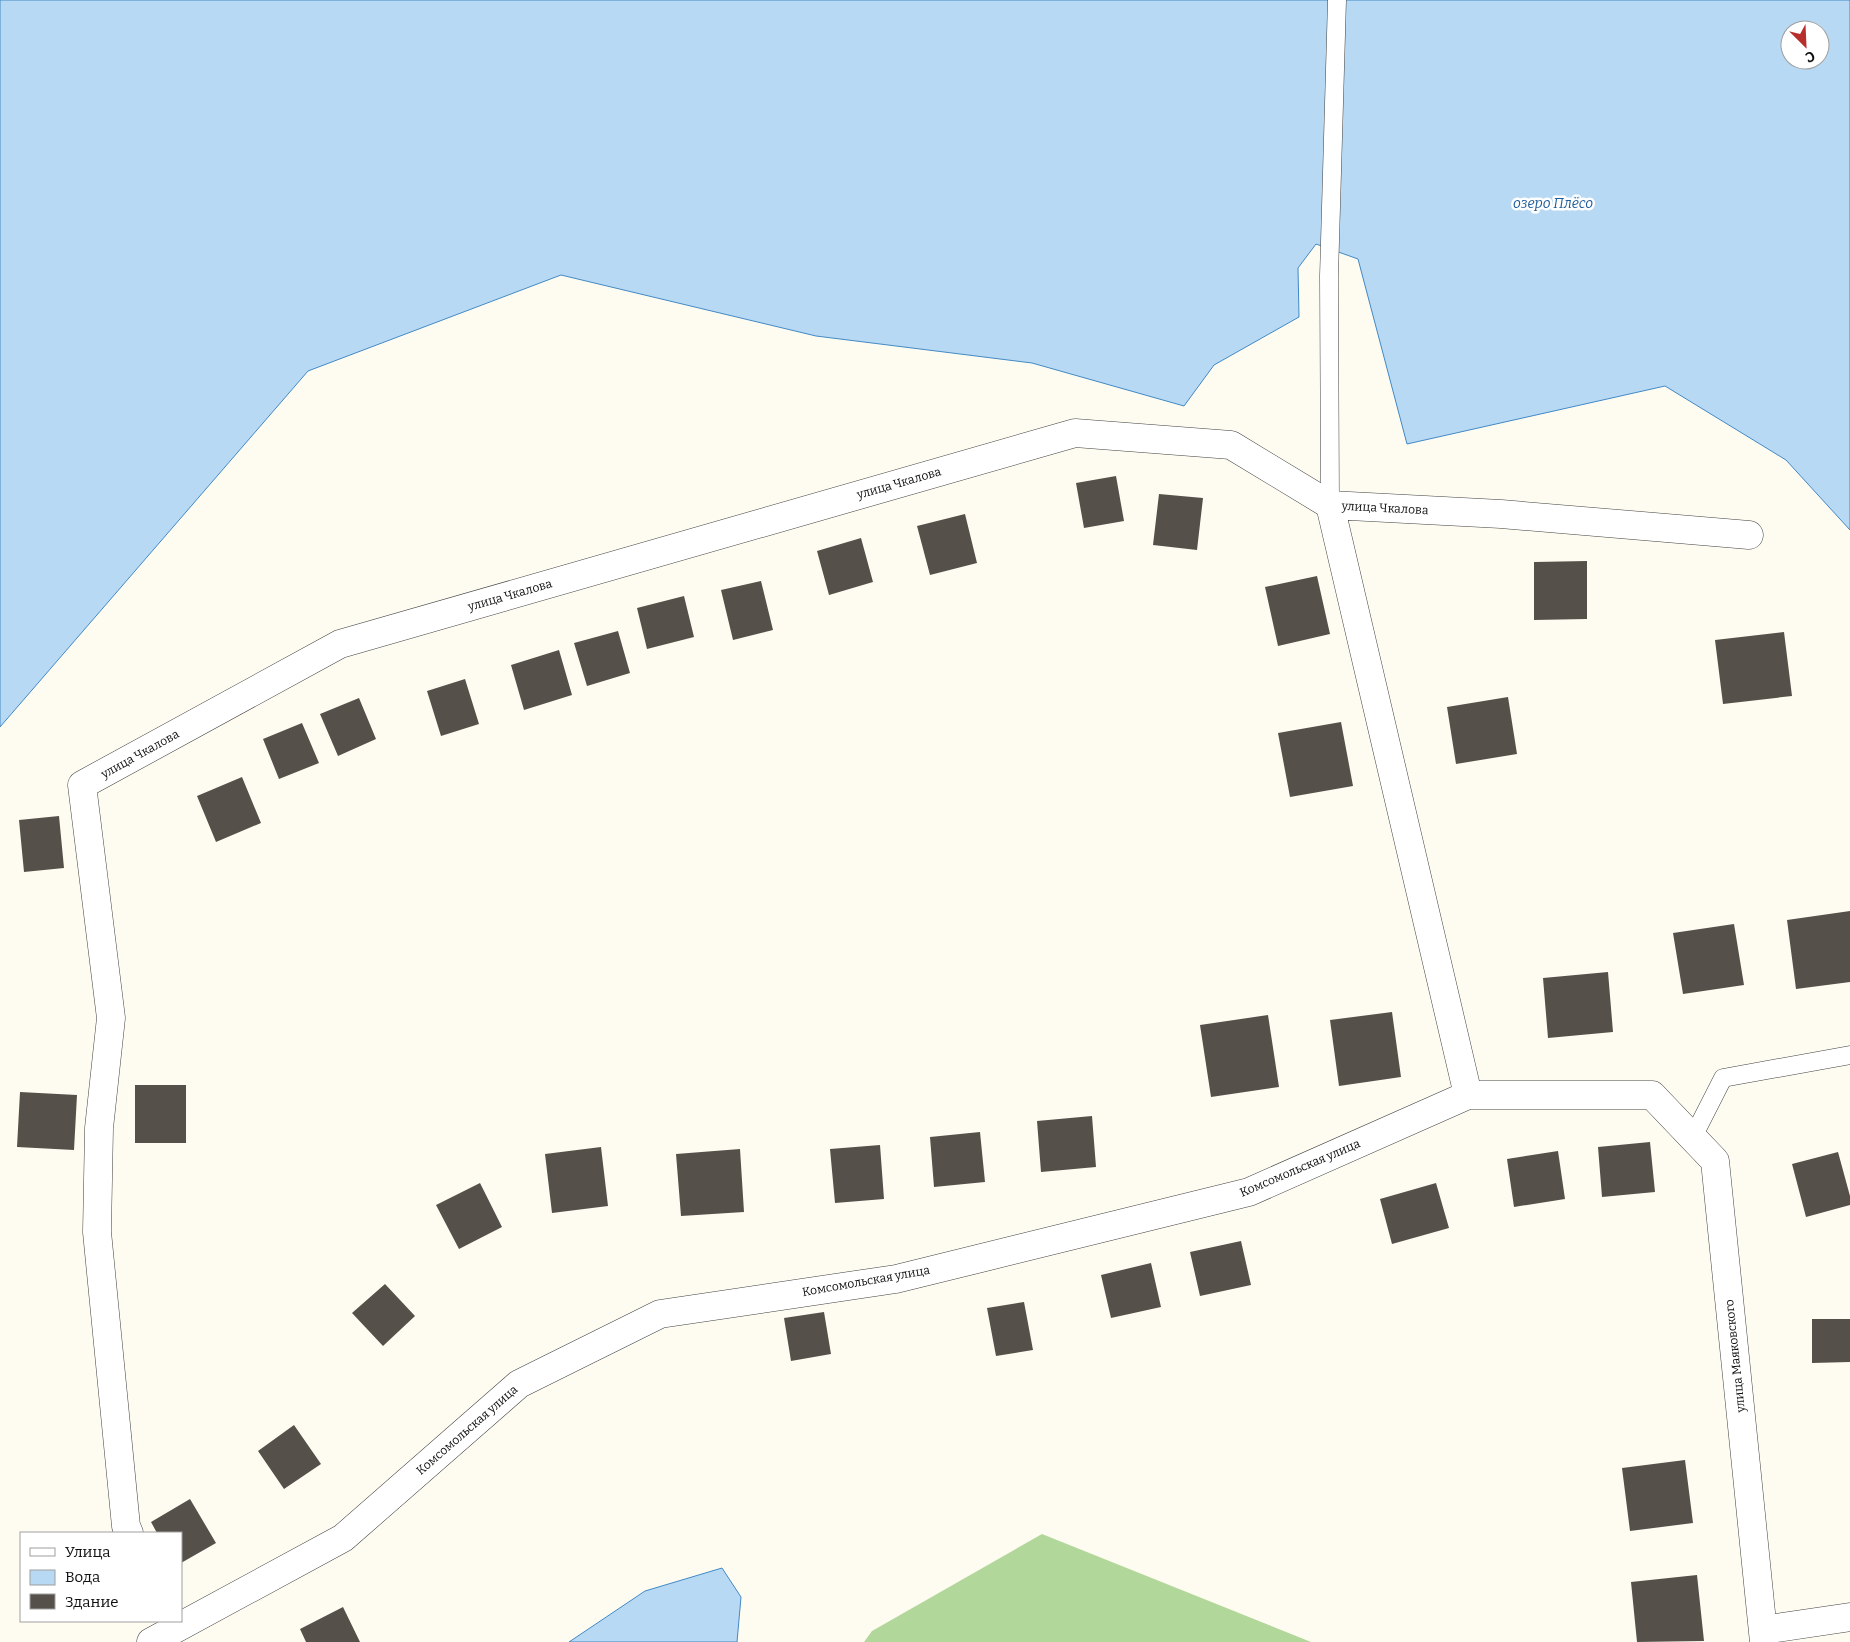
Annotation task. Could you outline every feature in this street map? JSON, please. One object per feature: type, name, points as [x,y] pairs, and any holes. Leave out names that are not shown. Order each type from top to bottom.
[{"type":"street","name":"улица Чкалова","points":[[129,1532],[126,1526],[97,1232],[99,1128],[111,1018],[82,785],[340,644],[1075,433],[1232,445],[1330,505],[1501,514],[1749,535]]},
{"type":"street","points":[[1330,505],[1468,1095]]},
{"type":"street","name":"Комсомольская улица","points":[[182,1622],[343,1538],[519,1384],[660,1314],[896,1278],[1249,1192],[1468,1095],[1652,1095]]},
{"type":"street","name":"улица Маяковского","points":[[1652,1095],[1715,1161],[1763,1636]]},
{"type":"street","points":[[1763,1636],[1850,1617]]},
{"type":"street","name":"Комсомольская улица","points":[[162,1632],[181,1622]]},
{"type":"lane","points":[[1330,505],[1329,276],[1337,0]]},
{"type":"lane","points":[[1693,1137],[1724,1078],[1850,1055]]},
{"type":"green space","points":[[1042,1534],[1311,1642],[864,1642],[872,1631]]},
{"type":"water","name":"озеро Плёсо","points":[[0,0],[1850,0],[1850,530],[1786,460],[1665,386],[1407,444],[1358,259],[1316,244],[1298,268],[1299,317],[1214,365],[1184,406],[1032,363],[816,336],[561,275],[308,371],[0,727]]},
{"type":"water","points":[[722,1568],[741,1597],[737,1642],[569,1642],[645,1591]]},
{"type":"building","points":[[1116,476],[1124,521],[1084,528],[1076,483]]},
{"type":"building","points":[[1159,494],[1203,498],[1197,550],[1153,545]]},
{"type":"building","points":[[965,514],[977,563],[930,575],[917,526]]},
{"type":"building","points":[[861,538],[873,582],[829,595],[817,551]]},
{"type":"building","points":[[1587,561],[1587,619],[1534,620],[1534,562]]},
{"type":"building","points":[[1317,576],[1330,634],[1278,646],[1265,587]]},
{"type":"building","points":[[761,581],[773,630],[733,640],[721,590]]},
{"type":"building","points":[[684,596],[694,637],[647,649],[637,608]]},
{"type":"building","points":[[618,631],[630,673],[587,686],[574,643]]},
{"type":"building","points":[[1784,632],[1792,696],[1723,704],[1715,640]]},
{"type":"building","points":[[559,650],[572,695],[524,710],[511,665]]},
{"type":"building","points":[[465,679],[479,724],[441,736],[427,691]]},
{"type":"building","points":[[1508,697],[1517,754],[1456,764],[1447,707]]},
{"type":"building","points":[[359,698],[376,739],[338,756],[320,714]]},
{"type":"building","points":[[1341,722],[1353,786],[1290,797],[1278,733]]},
{"type":"building","points":[[302,723],[319,763],[279,779],[263,739]]},
{"type":"building","points":[[242,777],[261,823],[216,842],[197,796]]},
{"type":"building","points":[[59,816],[64,868],[24,872],[19,820]]},
{"type":"building","points":[[1850,911],[1850,982],[1796,989],[1787,920]]},
{"type":"building","points":[[1734,924],[1744,985],[1683,994],[1673,933]]},
{"type":"building","points":[[1608,972],[1613,1032],[1548,1038],[1543,978]]},
{"type":"building","points":[[1392,1012],[1401,1077],[1339,1086],[1330,1020]]},
{"type":"building","points":[[1268,1015],[1279,1087],[1211,1097],[1200,1025]]},
{"type":"building","points":[[135,1085],[186,1085],[186,1143],[135,1143]]},
{"type":"building","points":[[20,1092],[77,1095],[74,1150],[17,1147]]},
{"type":"building","points":[[1092,1116],[1096,1167],[1041,1172],[1037,1121]]},
{"type":"building","points":[[980,1132],[985,1182],[934,1187],[930,1137]]},
{"type":"building","points":[[1650,1142],[1655,1192],[1602,1197],[1598,1147]]},
{"type":"building","points":[[880,1145],[884,1199],[835,1203],[830,1149]]},
{"type":"building","points":[[601,1147],[608,1206],[552,1213],[545,1154]]},
{"type":"building","points":[[740,1149],[744,1212],[681,1216],[676,1154]]},
{"type":"building","points":[[1558,1151],[1565,1199],[1514,1207],[1507,1159]]},
{"type":"building","points":[[1838,1152],[1850,1196],[1850,1205],[1806,1217],[1792,1164]]},
{"type":"building","points":[[480,1183],[502,1227],[459,1249],[436,1205]]},
{"type":"building","points":[[1436,1183],[1449,1228],[1392,1244],[1380,1199]]},
{"type":"building","points":[[1241,1241],[1251,1285],[1200,1296],[1190,1252]]},
{"type":"building","points":[[1151,1263],[1161,1307],[1111,1318],[1101,1275]]},
{"type":"building","points":[[385,1284],[415,1316],[383,1346],[352,1313]]},
{"type":"building","points":[[1024,1302],[1033,1350],[996,1356],[987,1308]]},
{"type":"building","points":[[824,1312],[831,1354],[791,1361],[784,1318]]},
{"type":"building","points":[[1812,1319],[1850,1319],[1850,1362],[1812,1363]]},
{"type":"building","points":[[294,1425],[321,1464],[284,1489],[258,1451]]},
{"type":"building","points":[[1685,1460],[1693,1523],[1630,1531],[1622,1468]]},
{"type":"building","points":[[190,1499],[216,1543],[182,1562],[182,1532],[156,1532],[151,1522]]},
{"type":"building","points":[[1697,1575],[1704,1641],[1637,1642],[1631,1582]]},
{"type":"building","points":[[343,1607],[360,1642],[306,1642],[300,1629]]}]
